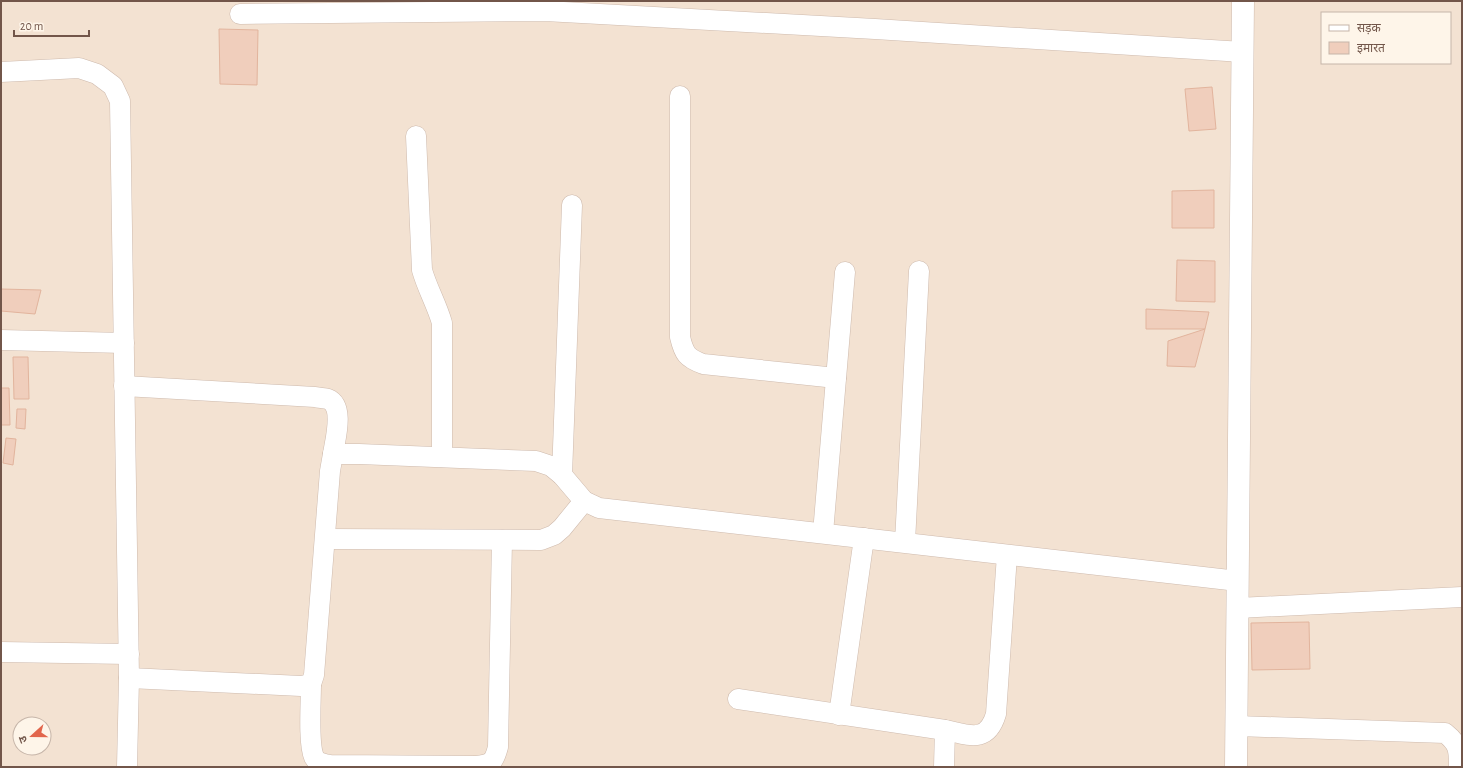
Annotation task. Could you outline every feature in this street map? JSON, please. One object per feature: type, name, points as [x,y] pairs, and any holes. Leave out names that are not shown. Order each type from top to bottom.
[{"type":"street","points":[[1236,767],[1243,1]]},
{"type":"street","points":[[240,14],[545,11],[874,29],[1243,52]]},
{"type":"street","points":[[1,72],[79,68],[97,74],[113,86],[120,101],[129,654],[128,767]]},
{"type":"street","points":[[680,96],[680,337],[682,349],[691,360],[704,364],[836,378]]},
{"type":"street","points":[[416,136],[422,270],[425,282],[438,310],[442,323],[442,457]]},
{"type":"street","points":[[562,475],[572,205]]},
{"type":"street","points":[[823,533],[845,272]]},
{"type":"street","points":[[905,542],[919,272]]},
{"type":"street","points":[[1,340],[124,343]]},
{"type":"street","points":[[124,386],[315,397],[329,400],[336,407],[338,419],[330,471],[326,539],[314,675],[311,684],[312,747],[315,758],[322,764],[477,766],[488,765],[495,758],[498,747],[502,540]]},
{"type":"street","points":[[333,454],[536,461],[551,466],[562,475],[584,501],[599,508],[1238,581]]},
{"type":"street","points":[[326,539],[541,540],[554,535],[562,528],[584,501]]},
{"type":"street","points":[[839,715],[864,538]]},
{"type":"street","points":[[738,698],[839,715],[945,730],[973,736],[986,732],[992,725],[996,714],[1007,555]]},
{"type":"street","points":[[1238,608],[1462,597]]},
{"type":"street","points":[[1,652],[129,654]]},
{"type":"street","points":[[129,678],[301,686],[311,684]]},
{"type":"street","points":[[1237,726],[1445,733],[1453,739],[1459,750],[1459,767]]},
{"type":"street","points":[[944,767],[945,730]]},
{"type":"shaded area","points":[[1,1],[1462,1],[1462,767],[1,767]]},
{"type":"building","points":[[219,29],[258,30],[257,85],[220,84]]},
{"type":"building","points":[[1212,87],[1216,129],[1189,131],[1185,89]]},
{"type":"building","points":[[1214,190],[1214,228],[1172,228],[1172,191]]},
{"type":"building","points":[[1177,260],[1215,261],[1215,302],[1176,301]]},
{"type":"building","points":[[1,289],[41,290],[35,314],[1,311]]},
{"type":"building","points":[[1146,309],[1209,312],[1205,329],[1146,329]]},
{"type":"building","points":[[1205,329],[1195,367],[1167,366],[1168,341]]},
{"type":"building","points":[[13,357],[28,357],[29,399],[14,399]]},
{"type":"building","points":[[1,388],[9,388],[10,425],[1,425]]},
{"type":"building","points":[[17,409],[26,409],[25,429],[16,428]]},
{"type":"building","points":[[6,438],[16,439],[13,465],[3,463]]},
{"type":"building","points":[[1309,622],[1310,669],[1252,670],[1251,623]]}]
